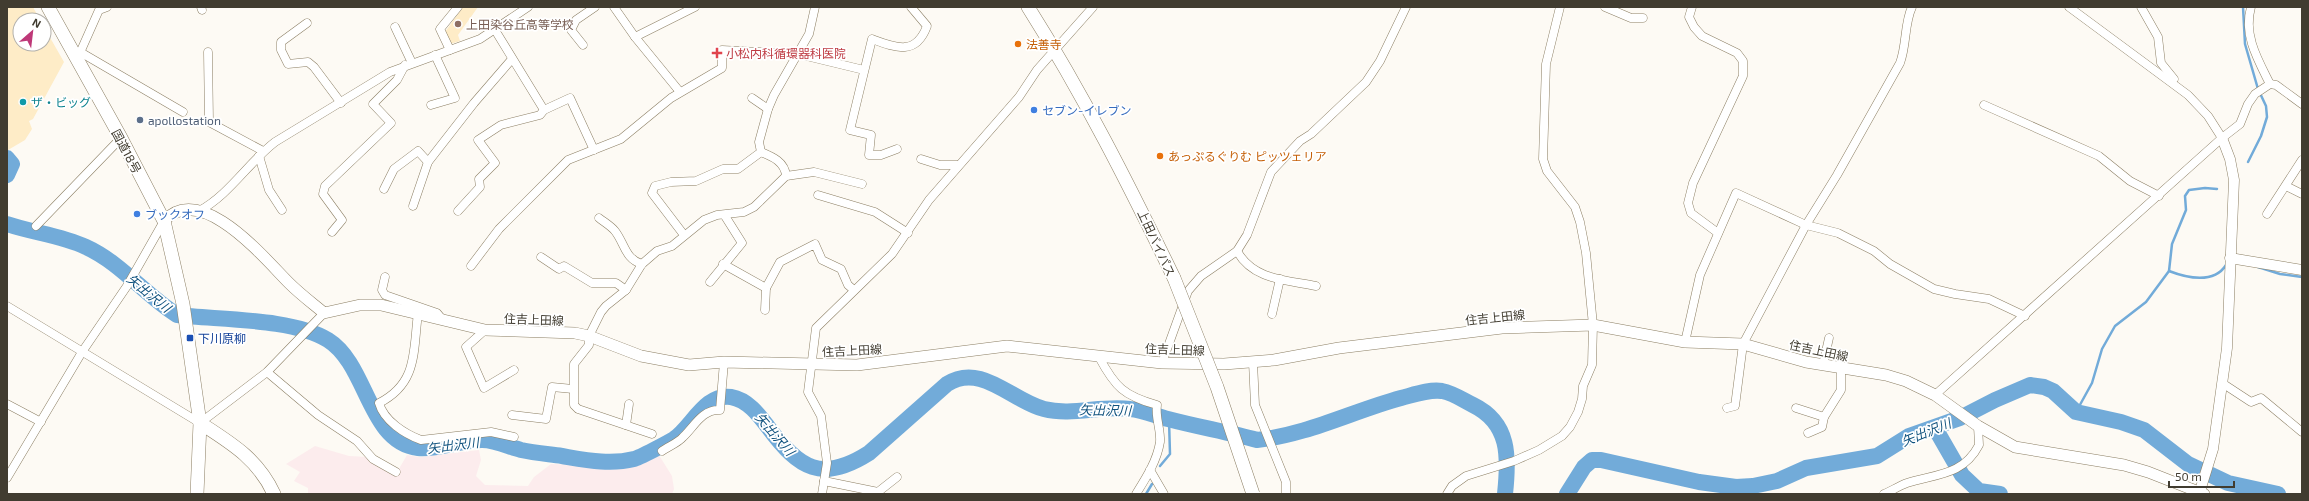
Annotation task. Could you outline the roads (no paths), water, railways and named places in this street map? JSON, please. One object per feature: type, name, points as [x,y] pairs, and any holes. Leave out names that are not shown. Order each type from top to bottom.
[{"type":"highway","name":"国道18号","points":[[48,7],[79,56],[164,221],[183,304],[200,423]]},
{"type":"highway","name":"上田バイパス","points":[[1028,7],[1056,51],[1124,175],[1174,278],[1217,387],[1254,494]]},
{"type":"highway","points":[[197,494],[200,423]]},
{"type":"highway","points":[[200,423],[242,451],[254,461],[274,494]]},
{"type":"main road","points":[[164,221],[172,213],[183,209],[199,211],[218,219],[238,232],[306,299],[324,313]]},
{"type":"main road","name":"住吉上田線","points":[[324,313],[371,304],[414,312],[485,330],[575,333],[589,336],[641,356],[689,365],[724,362],[811,365],[857,364],[1007,346],[1162,363],[1253,362],[1339,348],[1502,328],[1593,325],[1685,342],[1743,344],[1823,365],[1886,375],[1906,381],[1935,395],[1974,424],[2015,447],[2124,465],[2201,493]]},
{"type":"street","points":[[107,7],[99,10],[79,56],[183,112]]},
{"type":"street","points":[[450,50],[440,29],[458,7]]},
{"type":"street","points":[[199,211],[214,203],[261,154],[275,142],[341,103],[373,81],[409,64],[480,39],[528,7]]},
{"type":"street","points":[[584,45],[571,30],[576,20],[595,7]]},
{"type":"street","points":[[614,7],[680,92]]},
{"type":"street","points":[[635,36],[695,7]]},
{"type":"street","points":[[761,152],[759,142],[768,109],[774,95],[809,34],[815,7]]},
{"type":"street","points":[[897,149],[881,155],[869,155],[872,135],[850,130],[872,39],[904,49],[912,46],[924,35],[927,26],[920,14],[911,7]]},
{"type":"street","points":[[822,494],[827,463],[821,416],[808,392],[816,328],[892,254],[908,233],[929,200],[958,165],[1019,98],[1037,70],[1056,51],[1093,7]]},
{"type":"street","points":[[1162,363],[1188,291],[1201,276],[1237,251],[1247,235],[1271,172],[1300,141],[1311,134],[1366,82],[1380,61],[1406,7]]},
{"type":"street","points":[[1448,494],[1452,486],[1466,476],[1514,462],[1552,443],[1570,427],[1582,399],[1583,386],[1592,365],[1593,325],[1586,253],[1575,206],[1548,171],[1543,159],[1546,64],[1560,7]]},
{"type":"street","points":[[1605,7],[1624,16],[1643,18]]},
{"type":"street","points":[[1692,7],[1689,17],[1694,27],[1702,36],[1737,53],[1743,61],[1743,76],[1693,183],[1688,203],[1691,213],[1718,233]]},
{"type":"street","points":[[1727,408],[1736,406],[1743,344],[1806,225],[1837,175],[1900,63],[1905,49],[1908,15],[1912,7]]},
{"type":"street","points":[[2069,7],[2188,95],[2208,116],[2222,138],[2230,159],[2234,180],[2227,348],[2213,449],[2201,493]]},
{"type":"street","points":[[2142,7],[2158,37],[2161,63],[2165,71],[2172,77],[2175,85]]},
{"type":"street","points":[[2251,7],[2249,25],[2252,47],[2270,84]]},
{"type":"street","points":[[307,23],[281,42],[281,50],[288,64],[308,62],[314,67],[341,103]]},
{"type":"street","points":[[396,27],[409,64]]},
{"type":"street","points":[[495,30],[544,110]]},
{"type":"street","points":[[471,266],[499,230],[545,181],[568,160],[621,139],[680,92],[722,68],[722,50],[798,54],[864,70]]},
{"type":"street","points":[[208,52],[209,122],[261,154],[269,190],[282,210]]},
{"type":"street","points":[[431,105],[455,98],[435,56]]},
{"type":"street","points":[[413,206],[428,162],[474,103],[512,59]]},
{"type":"street","points":[[332,232],[342,220],[323,194],[325,186],[391,123],[374,104],[397,80],[409,64]]},
{"type":"street","points":[[1935,395],[2222,138],[2240,124],[2248,104],[2255,94],[2270,84],[2276,85],[2302,104]]},
{"type":"street","points":[[458,211],[480,187],[479,179],[495,163],[478,140],[501,125],[540,115],[544,110],[570,98],[594,150]]},
{"type":"street","points":[[752,98],[768,109]]},
{"type":"street","points":[[1984,105],[2099,156],[2130,181],[2159,196]]},
{"type":"street","points":[[36,226],[121,138]]},
{"type":"street","points":[[384,190],[394,169],[418,151],[428,162]]},
{"type":"street","points":[[761,152],[779,161],[786,171],[786,176]]},
{"type":"street","points":[[684,236],[652,193],[655,186],[671,182],[696,181],[722,169],[738,169],[761,152]]},
{"type":"street","points":[[920,160],[940,165],[958,165]]},
{"type":"street","points":[[2267,214],[2302,160]]},
{"type":"street","points":[[652,434],[578,409],[574,405],[574,364],[589,346],[589,336],[606,306],[626,290],[642,264],[657,251],[672,246],[704,220],[717,216],[726,216],[744,212],[754,207],[786,176],[814,172],[862,184]]},
{"type":"street","points":[[2286,186],[2302,194]]},
{"type":"street","points":[[1685,342],[1700,276],[1736,193],[1806,225],[1838,233],[1874,251],[1890,264],[1934,288],[1955,294],[1989,299],[2025,316]]},
{"type":"street","points":[[818,195],[875,212],[908,233]]},
{"type":"street","points":[[710,282],[742,242],[726,216]]},
{"type":"street","points":[[599,218],[615,231],[627,255],[633,261],[642,264]]},
{"type":"street","points":[[7,478],[82,352],[127,286],[164,221]]},
{"type":"street","points":[[765,310],[766,288],[780,262],[815,244],[822,260],[840,269],[848,285],[854,290]]},
{"type":"street","points":[[1237,251],[1242,260],[1253,271],[1316,286]]},
{"type":"street","points":[[541,257],[559,269],[564,266],[592,283],[616,282],[626,290]]},
{"type":"street","points":[[2230,258],[2302,270]]},
{"type":"street","points":[[723,264],[766,288]]},
{"type":"street","points":[[386,277],[383,292],[410,307],[414,312],[411,370],[403,385],[389,398],[379,403],[385,417],[414,438],[421,440],[491,432],[514,436]]},
{"type":"street","points":[[1272,314],[1280,278]]},
{"type":"street","points":[[394,298],[438,313],[442,317],[442,320]]},
{"type":"street","points":[[7,306],[200,423],[267,372],[324,313]]},
{"type":"street","points":[[485,330],[466,347],[484,388],[514,370]]},
{"type":"street","points":[[1823,365],[1829,338]]},
{"type":"street","points":[[1100,357],[1115,384],[1136,399],[1157,405],[1156,423],[1160,442],[1150,470],[1136,494]]},
{"type":"street","points":[[662,451],[682,439],[702,417],[713,409],[720,410],[724,362]]},
{"type":"street","points":[[1253,362],[1255,405],[1286,482],[1286,494]]},
{"type":"street","points":[[1808,433],[1822,427],[1824,417],[1841,390],[1841,368]]},
{"type":"street","points":[[267,372],[318,416],[357,440],[373,459],[396,472]]},
{"type":"street","points":[[2222,383],[2251,402],[2261,398],[2302,432]]},
{"type":"street","points":[[512,415],[546,419],[552,387],[573,389]]},
{"type":"street","points":[[7,404],[41,422]]},
{"type":"street","points":[[626,425],[629,404]]},
{"type":"street","points":[[1796,408],[1824,417]]},
{"type":"street","points":[[1884,494],[1906,483],[1938,477],[1958,467],[1979,445],[1974,424]]},
{"type":"street","points":[[1150,470],[1164,494]]},
{"type":"street","points":[[824,480],[878,492],[897,477]]},
{"type":"waterway","points":[[2243,7],[2245,44],[2258,89],[2266,106],[2267,117],[2261,136],[2248,162]]},
{"type":"waterway","name":"矢出沢川","points":[[7,158],[12,164],[7,175]]},
{"type":"waterway","points":[[2076,412],[2092,383],[2102,349],[2115,326],[2146,302],[2169,271],[2172,244],[2186,210],[2185,196],[2189,190],[2205,188],[2217,189]]},
{"type":"waterway","name":"矢出沢川","points":[[7,224],[57,237],[86,247],[122,270],[154,298],[177,315],[276,324],[313,333],[328,340],[341,352],[352,367],[378,418],[388,432],[401,443],[418,448],[433,448],[474,440],[487,440],[536,453],[607,462],[625,461],[637,458],[674,439],[681,434],[706,405],[722,397],[731,397],[743,401],[748,405],[761,418],[790,453],[801,462],[812,467],[825,469],[838,468],[869,453],[947,384],[960,378],[984,380],[1032,405],[1044,409],[1055,411],[1109,408],[1135,410],[1257,440],[1312,428],[1401,398],[1432,391],[1442,391],[1454,395],[1473,405],[1485,412],[1494,421],[1500,431],[1506,454],[1507,467],[1505,494]]},
{"type":"waterway","points":[[2169,271],[2184,276],[2200,278],[2215,275],[2226,265]]},
{"type":"waterway","points":[[2258,267],[2280,274],[2302,277]]},
{"type":"waterway","name":"矢出沢川","points":[[1567,494],[1584,467],[1592,460],[1601,460],[1699,482],[1736,487],[1753,486],[1777,481],[1806,468],[1877,456],[1909,436],[1960,418],[1995,400],[2030,385],[2044,387],[2053,391],[2076,412],[2121,422],[2144,430],[2188,464],[2228,483],[2278,494]]},
{"type":"waterway","points":[[1160,466],[1170,454],[1169,420]]},
{"type":"waterway","points":[[1935,428],[1962,475],[1979,491],[2000,494]]},
{"type":"waterway","points":[[1146,494],[1152,484]]},
{"type":"place","name":"上田染谷丘高等学校","points":[[458,24]]},
{"type":"place","name":"法善寺","points":[[1018,44]]},
{"type":"place","name":"小松内科循環器科医院","points":[[717,53]]},
{"type":"place","name":"ザ・ビッグ","points":[[23,102]]},
{"type":"place","name":"セブン-イレブン","points":[[1034,110]]},
{"type":"place","name":"apollostation","points":[[140,120]]},
{"type":"place","name":"あっぷるぐりむ ピッツェリア","points":[[1160,156]]},
{"type":"place","name":"ブックオフ","points":[[137,214]]},
{"type":"place","name":"下川原柳","points":[[190,338]]}]
